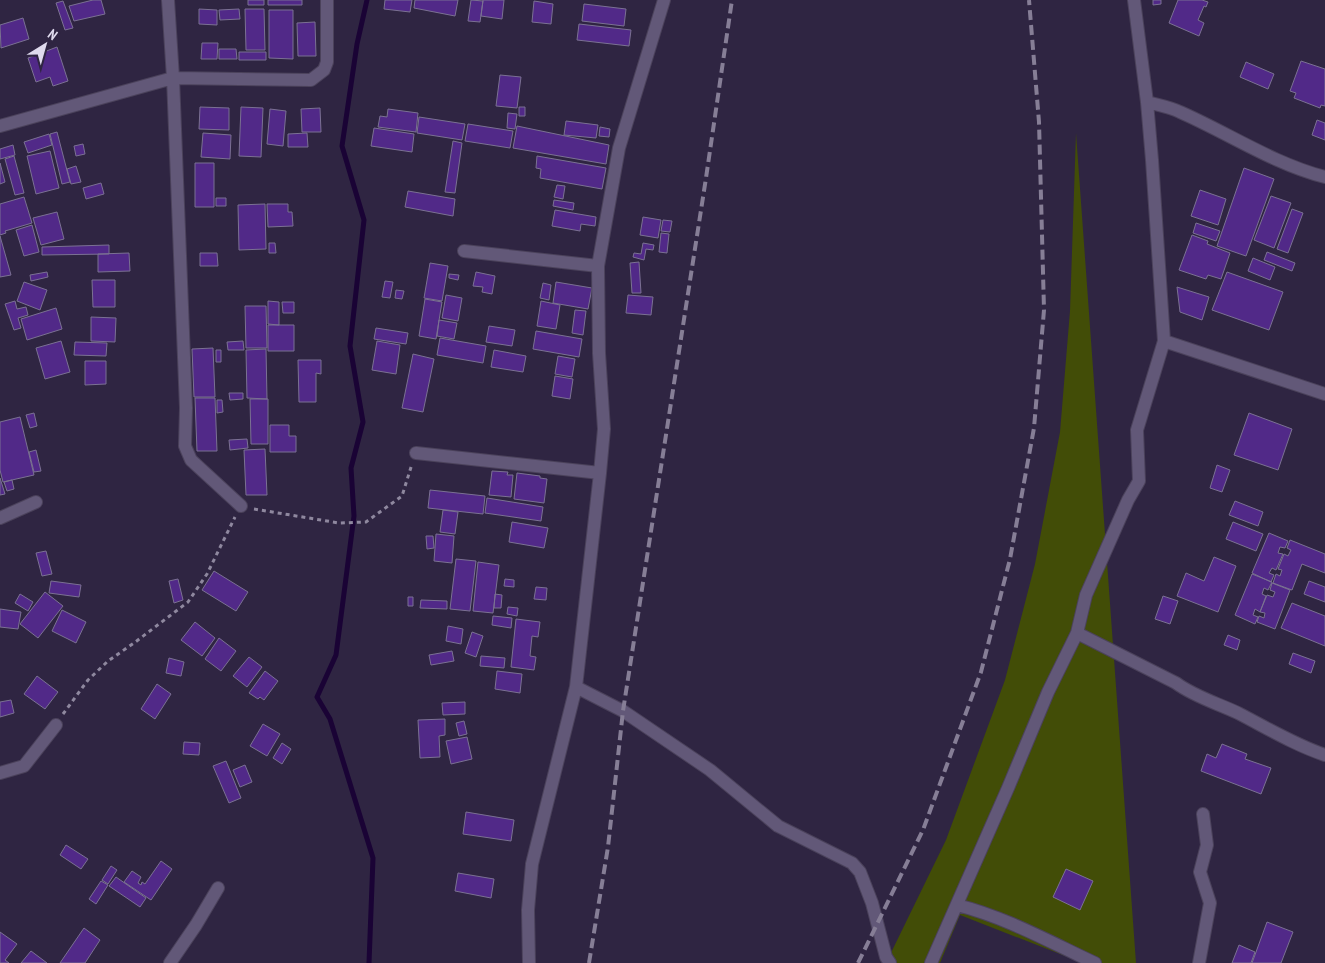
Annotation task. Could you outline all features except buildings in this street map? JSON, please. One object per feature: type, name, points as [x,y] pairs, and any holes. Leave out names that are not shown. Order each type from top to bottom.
[{"type":"street","points":[[168,0],[173,78],[186,408],[185,446],[191,460],[241,506]]},
{"type":"street","points":[[0,126],[173,78],[311,80],[324,70],[327,62],[327,0]]},
{"type":"street","points":[[529,963],[528,910],[532,864],[576,687],[600,473],[604,429],[599,353],[598,266],[620,148],[664,0]]},
{"type":"street","points":[[931,963],[1048,692],[1078,633],[1086,595],[1128,500],[1139,482],[1137,430],[1164,341],[1147,102],[1134,0]]},
{"type":"street","points":[[1147,102],[1178,111],[1235,140],[1308,172],[1325,177]]},
{"type":"street","points":[[464,251],[598,266]]},
{"type":"street","points":[[1164,341],[1325,394]]},
{"type":"street","points":[[416,453],[600,473]]},
{"type":"street","points":[[0,518],[36,502]]},
{"type":"street","points":[[1078,633],[1176,683],[1189,692],[1236,712],[1282,736],[1325,755]]},
{"type":"street","points":[[576,687],[623,711],[710,770],[778,826],[852,863],[860,872],[869,895],[886,957],[890,963]]},
{"type":"street","points":[[0,773],[24,766],[56,725]]},
{"type":"street","points":[[1199,963],[1210,903],[1200,872],[1207,845],[1202,814]]},
{"type":"street","points":[[170,963],[218,888]]},
{"type":"street","points":[[957,905],[975,909],[1095,963]]},
{"type":"path","points":[[56,725],[88,680],[108,661],[134,644],[188,602],[207,574],[241,506],[339,523],[366,522],[403,494],[416,453]]},
{"type":"green space","points":[[1076,133],[1136,963],[1083,963],[960,915],[940,963],[886,963],[946,840],[1005,680],[1035,564],[1060,432],[1070,311]]},
{"type":"waterway","points":[[367,0],[357,44],[342,146],[364,220],[350,346],[363,422],[351,468],[354,516],[336,655],[317,697],[330,719],[373,858],[369,963]]},
{"type":"railway","points":[[589,963],[608,847],[623,711],[732,0]]},
{"type":"railway","points":[[858,963],[923,830],[981,672],[1010,559],[1034,428],[1044,310],[1039,122],[1029,0]]}]
